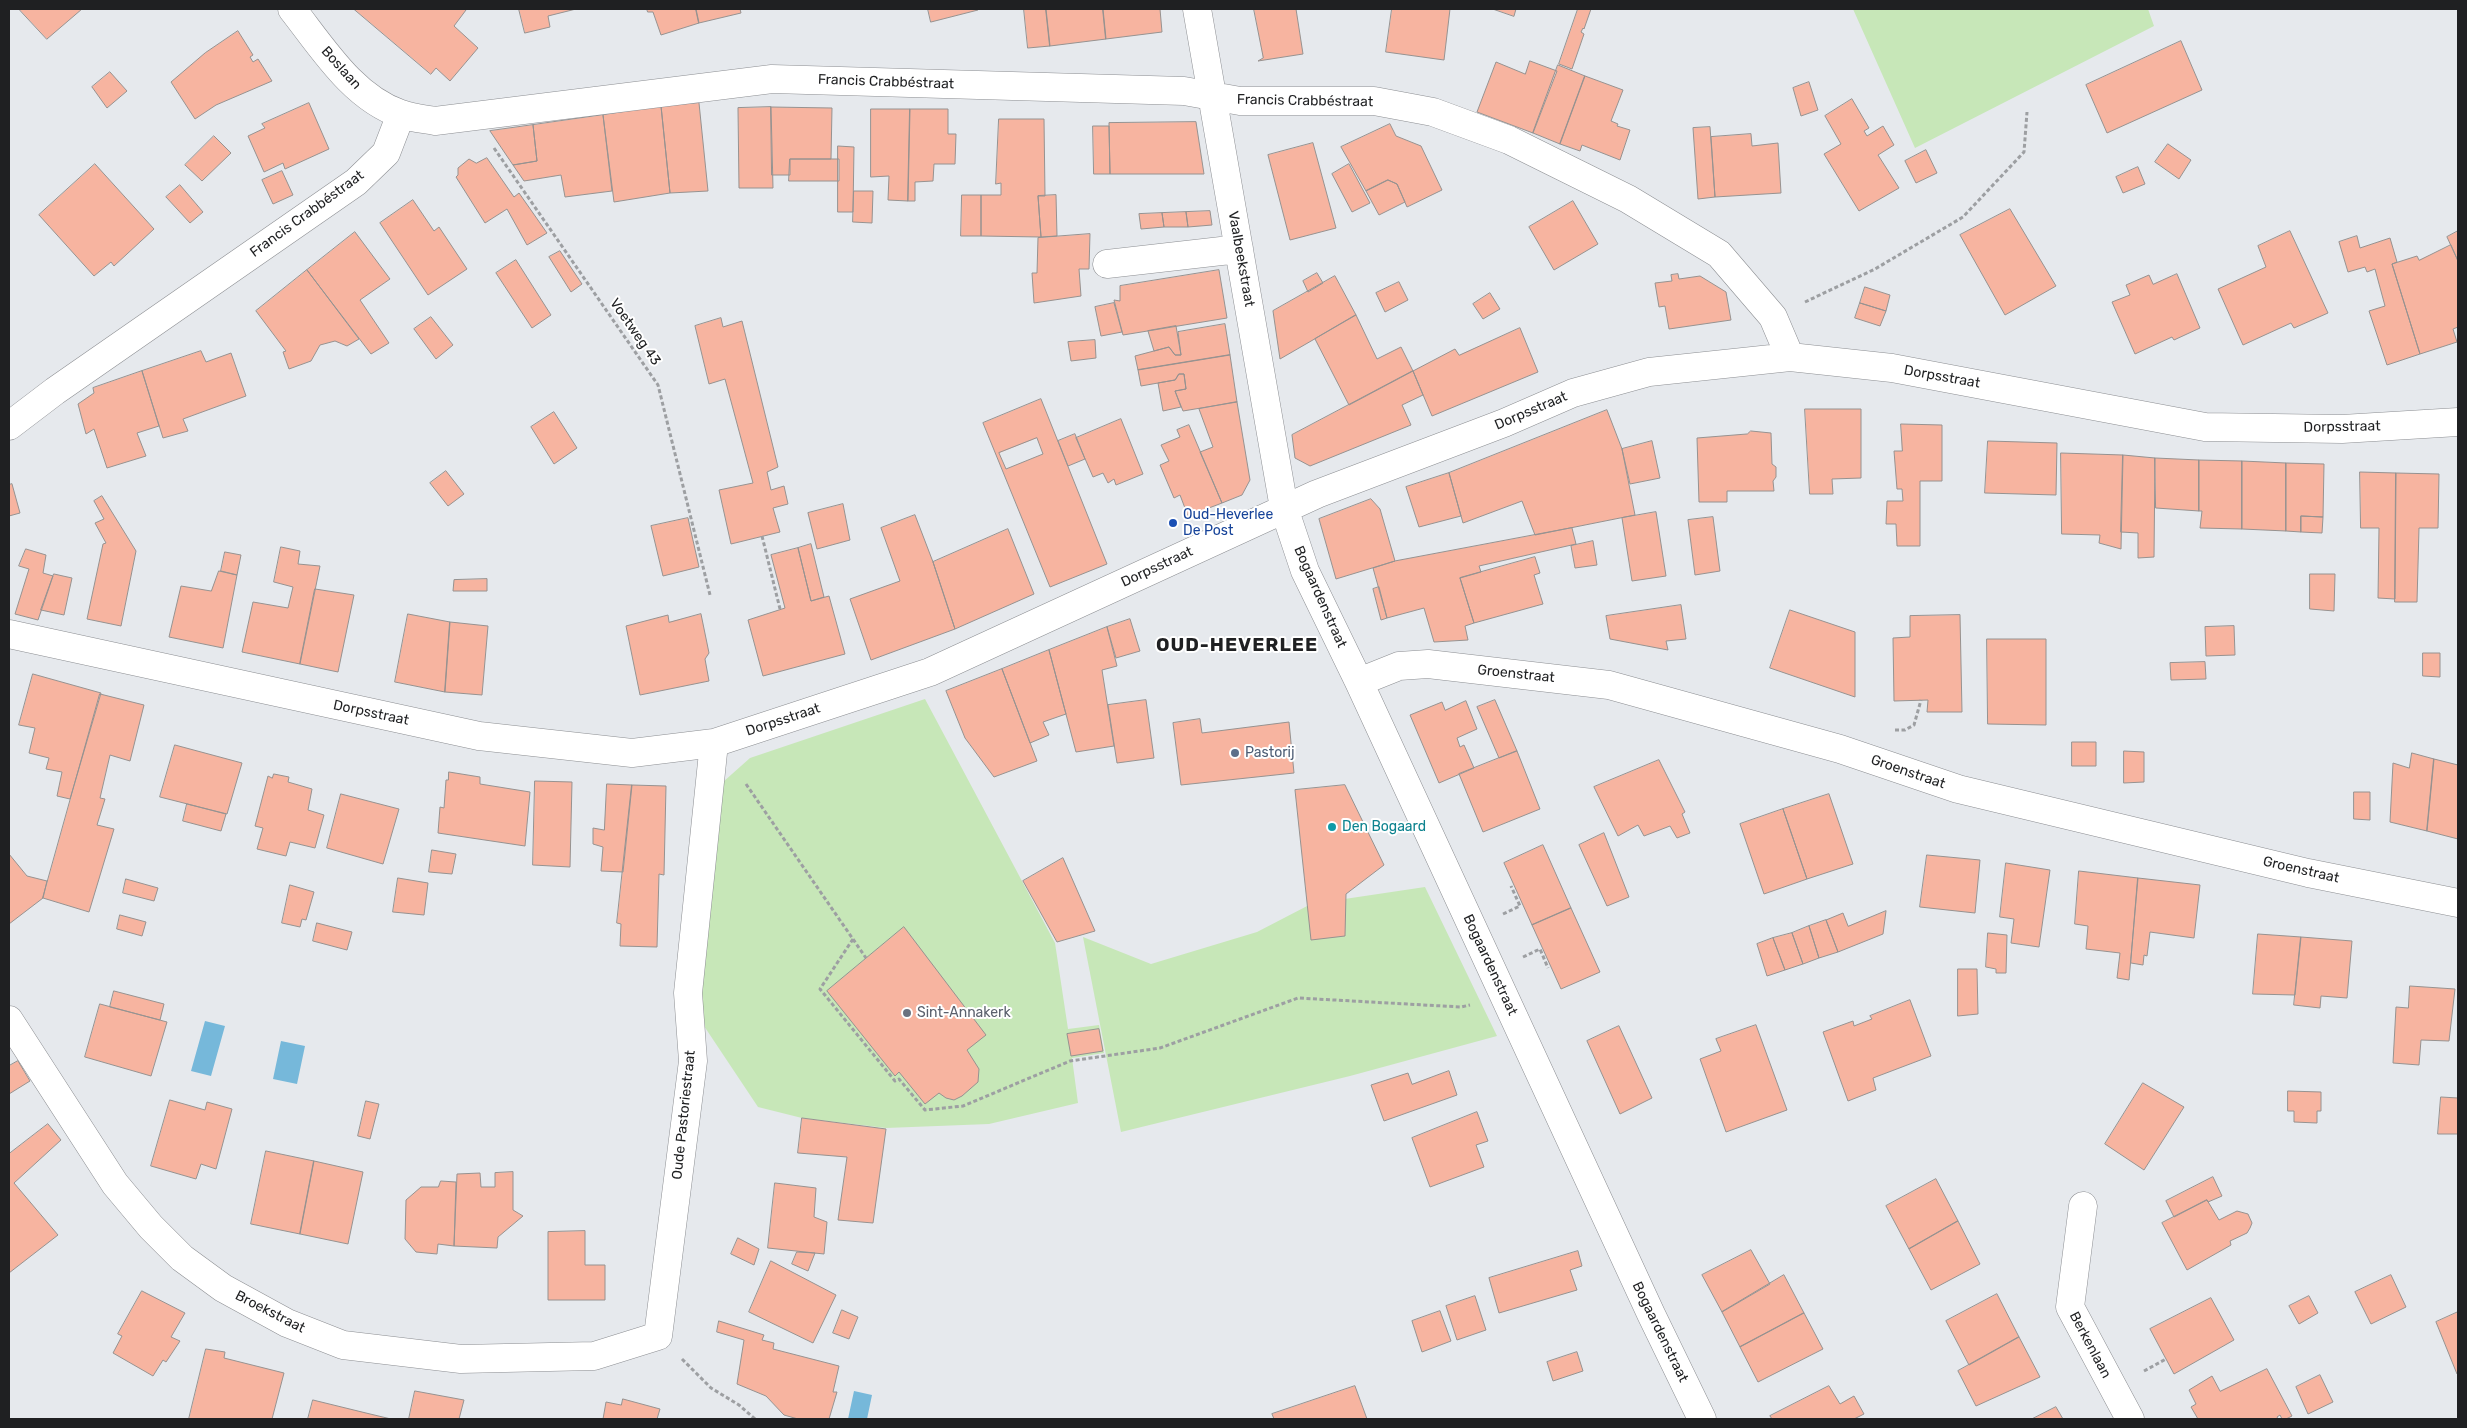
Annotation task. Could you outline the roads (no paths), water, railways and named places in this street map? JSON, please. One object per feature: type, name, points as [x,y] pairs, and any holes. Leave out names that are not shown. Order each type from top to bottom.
[{"type":"street","name":"Boslaan","points":[[292,9],[338,68],[369,97],[401,114]]},
{"type":"street","name":"Vaalbeekstraat","points":[[1197,9],[1284,508]]},
{"type":"street","name":"Francis Crabbéstraat","points":[[9,426],[55,391],[356,182],[386,153],[401,114],[435,121],[471,115],[772,79],[1184,90],[1240,101],[1374,101],[1433,112],[1509,140],[1628,199],[1719,254],[1772,317],[1790,357]]},
{"type":"street","points":[[1107,264],[1239,249]]},
{"type":"street","name":"Dorpsstraat","points":[[9,634],[479,736],[632,753],[715,742],[930,672],[1284,508],[1504,423],[1573,393],[1649,372],[1790,357],[1892,368],[2027,392],[2115,411],[2206,426],[2342,430],[2458,422]]},
{"type":"street","name":"Bogaardenstraat","points":[[1284,508],[1305,571],[1360,682],[1651,1314],[1702,1419]]},
{"type":"street","name":"Groenstraat","points":[[1360,682],[1399,666],[1428,664],[1609,685],[1840,749],[1958,789],[2308,873],[2458,903]]},
{"type":"street","name":"Oude Pastoriestraat","points":[[658,1336],[693,1062],[688,993],[715,742]]},
{"type":"street","name":"Broekstraat","points":[[9,1020],[115,1184],[151,1227],[182,1258],[223,1288],[287,1323],[343,1345],[461,1359],[594,1356],[658,1336]]},
{"type":"street","name":"Berkenlaan","points":[[2083,1206],[2070,1307],[2130,1419]]},
{"type":"water","points":[[205,1021],[225,1026],[211,1076],[191,1071]]},
{"type":"water","points":[[281,1041],[305,1046],[297,1084],[273,1079]]},
{"type":"water","points":[[854,1391],[872,1395],[867,1419],[848,1419]]},
{"type":"place","name":"Oud-Heverlee De Post","points":[[1173,523]]},
{"type":"place","name":"Pastorij","points":[[1235,753]]},
{"type":"place","name":"Den Bogaard","points":[[1332,827]]},
{"type":"place","name":"Sint-Annakerk","points":[[907,1013]]},
{"type":"district","name":"OUD-HEVERLEE","points":[[1237,646]]}]
